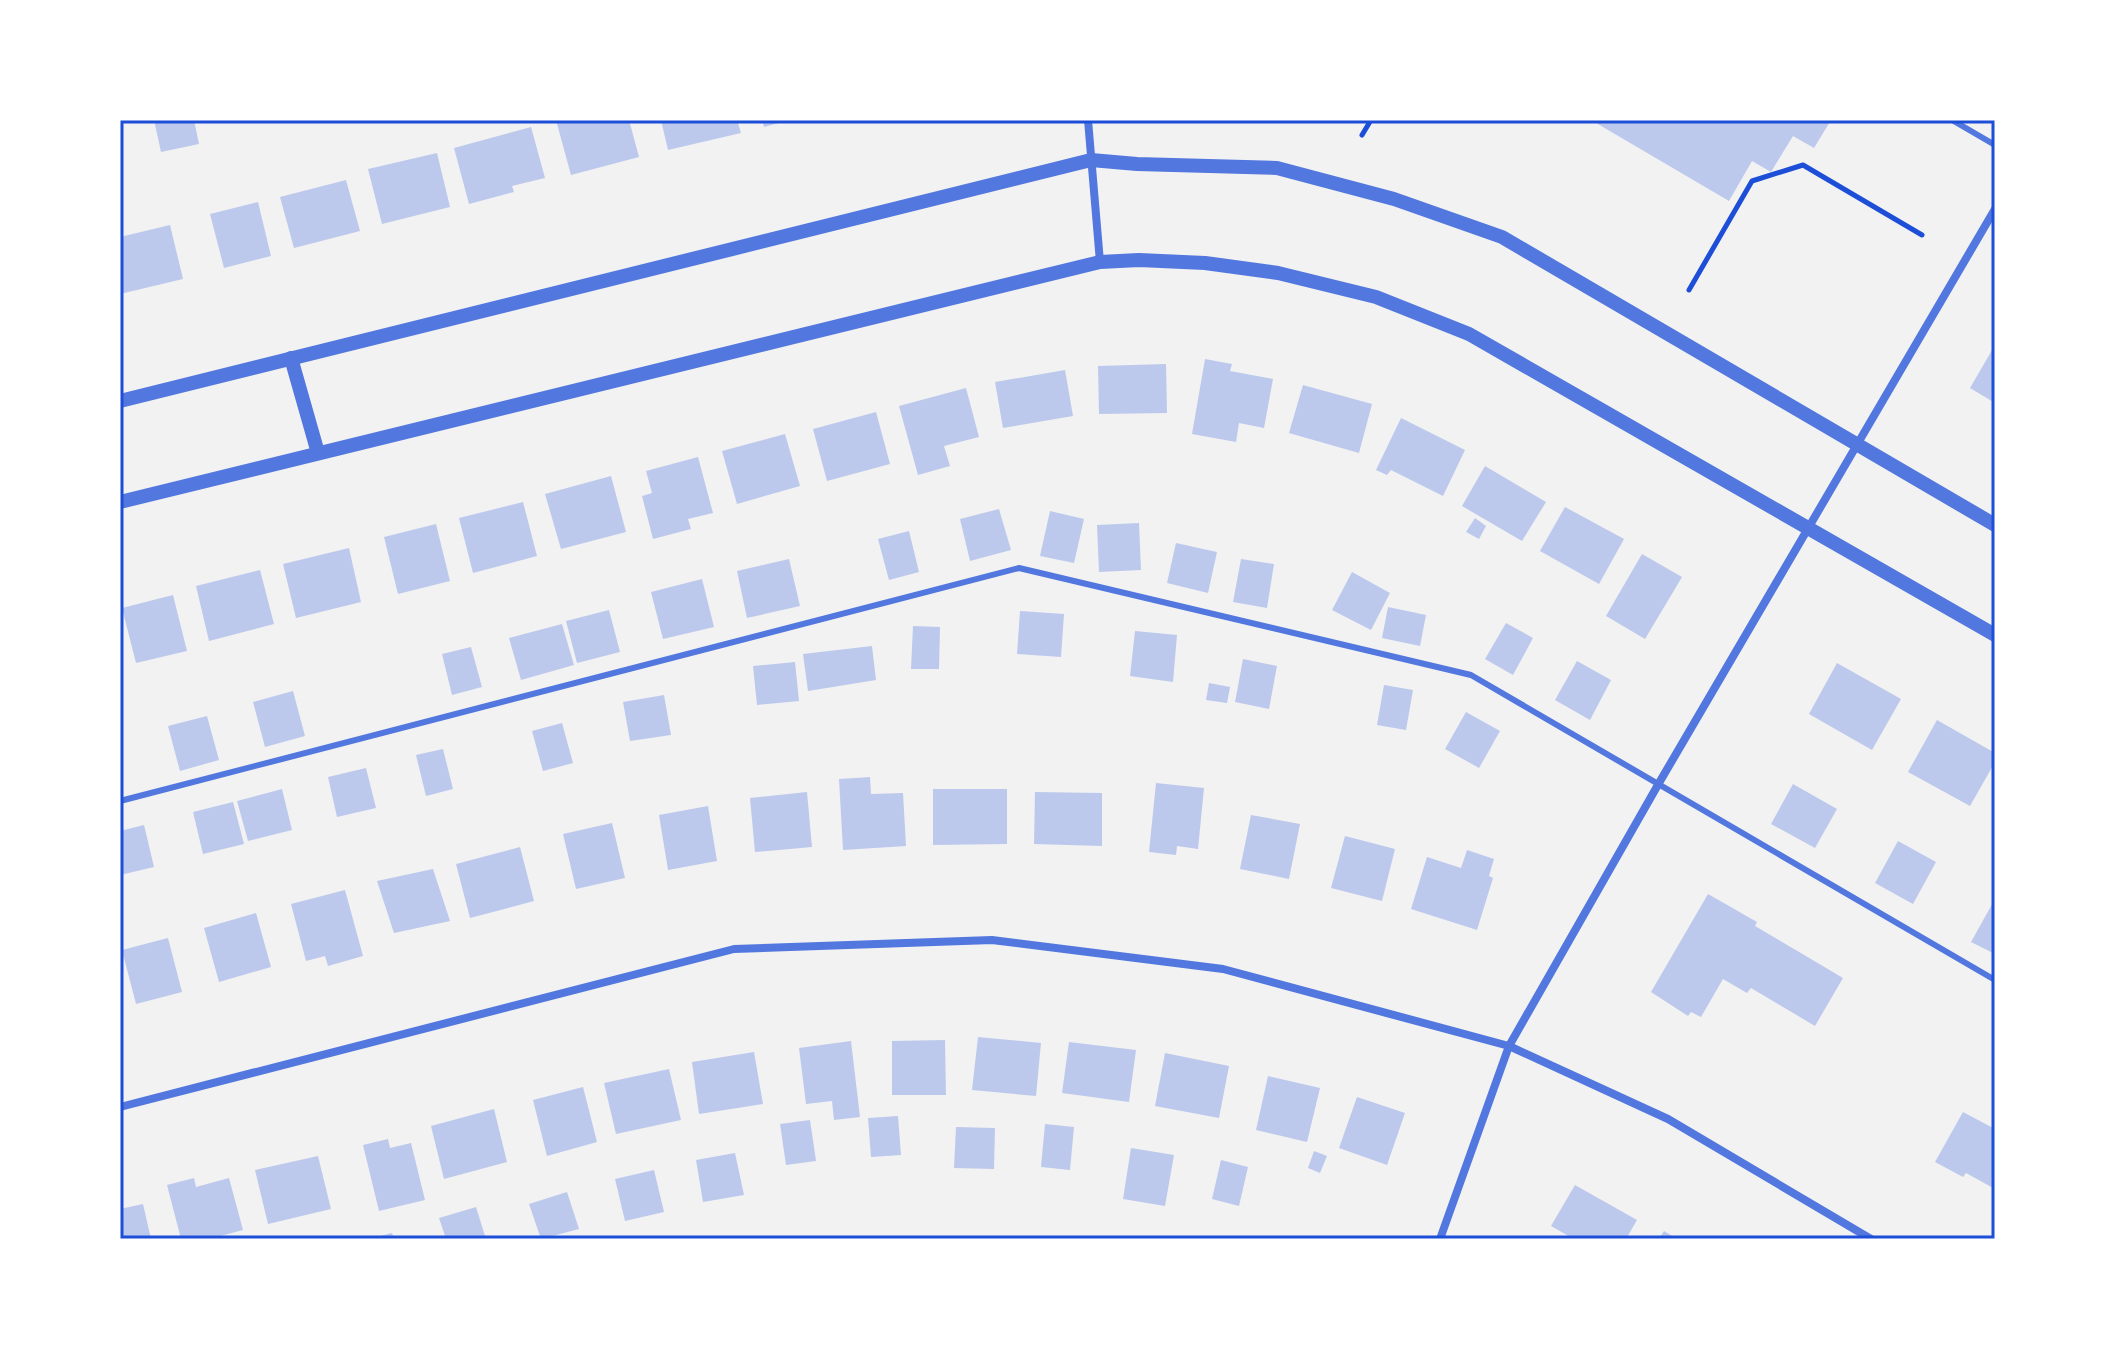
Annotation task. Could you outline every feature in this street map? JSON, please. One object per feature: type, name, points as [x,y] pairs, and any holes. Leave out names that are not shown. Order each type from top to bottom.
[{"type":"street","points":[[1088,120],[1100,262]]},
{"type":"street","points":[[120,401],[1091,160],[1277,168],[1394,199],[1502,237],[1995,525]]},
{"type":"street","points":[[1440,1239],[1509,1046],[1995,209]]},
{"type":"street","points":[[120,502],[1100,262],[1139,260],[1220,265],[1278,273],[1376,297],[1469,334],[1995,635]]},
{"type":"street","points":[[291,358],[318,453]]},
{"type":"street","points":[[120,1107],[734,949],[992,940],[1223,969],[1509,1046],[1668,1119],[1871,1239]]},
{"type":"lane","points":[[1952,120],[1995,145]]},
{"type":"lane","points":[[120,801],[1019,568],[1471,675],[1995,980]]},
{"type":"path","points":[[1362,135],[1371,120]]},
{"type":"path","points":[[1689,290],[1752,181],[1803,165],[1922,235]]},
{"type":"building","points":[[154,120],[194,120],[199,144],[161,152]]},
{"type":"building","points":[[556,120],[629,120],[639,157],[571,175]]},
{"type":"building","points":[[661,120],[737,120],[741,133],[668,150]]},
{"type":"building","points":[[762,120],[786,120],[786,121],[764,127]]},
{"type":"building","points":[[1591,120],[1831,120],[1814,148],[1793,136],[1771,172],[1752,161],[1729,201]]},
{"type":"building","points":[[531,127],[545,178],[512,186],[514,192],[469,204],[454,148]]},
{"type":"building","points":[[437,153],[450,207],[382,224],[368,169]]},
{"type":"building","points":[[346,180],[360,231],[294,248],[280,197]]},
{"type":"building","points":[[258,202],[271,256],[224,268],[210,214]]},
{"type":"building","points":[[170,225],[183,279],[120,294],[120,237]]},
{"type":"building","points":[[1995,345],[1995,403],[1970,388]]},
{"type":"building","points":[[1205,359],[1232,364],[1230,371],[1273,379],[1264,428],[1239,423],[1236,442],[1192,434]]},
{"type":"building","points":[[1166,364],[1167,413],[1099,414],[1098,366]]},
{"type":"building","points":[[1065,370],[1073,416],[1003,428],[995,382]]},
{"type":"building","points":[[1303,385],[1372,404],[1359,453],[1289,433]]},
{"type":"building","points":[[966,388],[979,437],[944,446],[950,466],[918,475],[899,406]]},
{"type":"building","points":[[876,412],[890,464],[827,481],[813,429]]},
{"type":"building","points":[[1401,418],[1465,450],[1443,496],[1391,470],[1387,475],[1376,470]]},
{"type":"building","points":[[785,434],[800,486],[737,504],[722,451]]},
{"type":"building","points":[[698,457],[713,513],[688,519],[691,529],[653,539],[642,496],[652,493],[646,471]]},
{"type":"building","points":[[1485,466],[1546,502],[1522,541],[1462,506]]},
{"type":"building","points":[[611,476],[626,532],[561,549],[545,494]]},
{"type":"building","points":[[523,502],[537,556],[473,573],[459,518]]},
{"type":"building","points":[[1565,507],[1624,539],[1599,584],[1540,551]]},
{"type":"building","points":[[999,509],[1011,550],[970,561],[960,519]]},
{"type":"building","points":[[1050,511],[1084,519],[1074,563],[1040,556]]},
{"type":"building","points":[[1475,518],[1486,526],[1479,539],[1466,532]]},
{"type":"building","points":[[1139,523],[1141,570],[1099,572],[1097,525]]},
{"type":"building","points":[[436,524],[450,581],[398,594],[384,537]]},
{"type":"building","points":[[909,531],[919,572],[889,580],[878,539]]},
{"type":"building","points":[[1176,543],[1217,552],[1208,593],[1167,583]]},
{"type":"building","points":[[349,548],[361,602],[296,618],[283,564]]},
{"type":"building","points":[[1642,554],[1682,577],[1645,639],[1606,616]]},
{"type":"building","points":[[789,559],[800,606],[747,618],[737,571]]},
{"type":"building","points":[[1241,559],[1274,564],[1267,608],[1233,602]]},
{"type":"building","points":[[260,570],[274,624],[209,641],[196,586]]},
{"type":"building","points":[[1352,572],[1390,593],[1371,630],[1332,610]]},
{"type":"building","points":[[702,579],[714,627],[663,639],[651,592]]},
{"type":"building","points":[[173,595],[187,651],[136,663],[122,608]]},
{"type":"building","points":[[1388,607],[1426,615],[1420,646],[1382,638]]},
{"type":"building","points":[[609,610],[620,652],[577,663],[566,621]]},
{"type":"building","points":[[1020,611],[1064,614],[1061,657],[1017,654]]},
{"type":"building","points":[[1506,623],[1533,638],[1513,675],[1485,659]]},
{"type":"building","points":[[562,624],[574,665],[521,680],[509,638]]},
{"type":"building","points":[[913,626],[940,627],[939,669],[911,669]]},
{"type":"building","points":[[1135,631],[1177,635],[1173,682],[1130,676]]},
{"type":"building","points":[[872,646],[876,680],[808,691],[803,654]]},
{"type":"building","points":[[471,647],[482,687],[452,695],[442,654]]},
{"type":"building","points":[[1243,659],[1277,666],[1269,709],[1235,702]]},
{"type":"building","points":[[1577,661],[1611,680],[1590,720],[1555,700]]},
{"type":"building","points":[[795,662],[799,701],[757,705],[753,666]]},
{"type":"building","points":[[1837,663],[1901,699],[1872,750],[1809,714]]},
{"type":"building","points":[[1209,683],[1230,687],[1227,703],[1206,700]]},
{"type":"building","points":[[1384,685],[1413,690],[1406,730],[1377,725]]},
{"type":"building","points":[[293,691],[305,736],[265,747],[253,702]]},
{"type":"building","points":[[664,695],[671,735],[630,741],[623,702]]},
{"type":"building","points":[[1466,712],[1500,731],[1479,768],[1445,749]]},
{"type":"building","points":[[207,716],[219,760],[180,771],[168,726]]},
{"type":"building","points":[[1937,720],[1995,753],[1995,762],[1970,806],[1908,772]]},
{"type":"building","points":[[562,723],[573,763],[543,771],[532,731]]},
{"type":"building","points":[[443,749],[453,789],[426,796],[416,755]]},
{"type":"building","points":[[366,768],[376,808],[337,817],[328,777]]},
{"type":"building","points":[[870,777],[871,794],[903,793],[906,846],[843,850],[839,779]]},
{"type":"building","points":[[1156,783],[1204,788],[1198,849],[1177,846],[1176,855],[1149,852]]},
{"type":"building","points":[[1793,784],[1837,809],[1815,848],[1771,824]]},
{"type":"building","points":[[282,789],[292,830],[248,841],[237,801]]},
{"type":"building","points":[[933,789],[1007,789],[1007,844],[933,845]]},
{"type":"building","points":[[807,792],[812,847],[755,852],[750,798]]},
{"type":"building","points":[[1035,792],[1102,793],[1102,846],[1034,844]]},
{"type":"building","points":[[233,802],[244,844],[203,854],[193,812]]},
{"type":"building","points":[[708,806],[717,861],[668,870],[659,815]]},
{"type":"building","points":[[1251,815],[1300,824],[1289,879],[1240,869]]},
{"type":"building","points":[[612,823],[625,878],[576,889],[563,834]]},
{"type":"building","points":[[144,825],[154,867],[120,875],[120,831]]},
{"type":"building","points":[[1345,836],[1395,849],[1382,901],[1331,888]]},
{"type":"building","points":[[1898,841],[1936,862],[1913,904],[1875,883]]},
{"type":"building","points":[[520,847],[534,901],[470,918],[456,864]]},
{"type":"building","points":[[1467,850],[1494,859],[1489,876],[1493,878],[1477,930],[1411,909],[1427,857],[1461,868]]},
{"type":"building","points":[[433,869],[450,921],[394,933],[377,881]]},
{"type":"building","points":[[345,890],[363,956],[328,966],[325,956],[306,961],[291,904]]},
{"type":"building","points":[[1708,894],[1843,978],[1815,1026],[1751,988],[1747,993],[1723,979],[1701,1017],[1691,1012],[1688,1016],[1651,992]]},
{"type":"building","points":[[1995,899],[1995,954],[1971,942]]},
{"type":"building","points":[[256,913],[271,967],[219,982],[204,928]]},
{"type":"building","points":[[168,938],[182,992],[136,1004],[122,950]]},
{"type":"building","points":[[978,1037],[1041,1043],[1036,1096],[972,1090]]},
{"type":"building","points":[[945,1040],[946,1095],[892,1095],[892,1041]]},
{"type":"building","points":[[851,1041],[860,1117],[834,1120],[832,1101],[806,1104],[799,1048]]},
{"type":"building","points":[[1069,1042],[1136,1050],[1129,1102],[1062,1093]]},
{"type":"building","points":[[754,1052],[763,1104],[699,1114],[692,1062]]},
{"type":"building","points":[[1165,1053],[1229,1066],[1219,1118],[1155,1106]]},
{"type":"building","points":[[669,1069],[681,1120],[616,1134],[604,1083]]},
{"type":"building","points":[[1268,1076],[1320,1088],[1307,1142],[1256,1130]]},
{"type":"building","points":[[583,1087],[597,1142],[547,1156],[533,1100]]},
{"type":"building","points":[[1357,1097],[1405,1113],[1387,1165],[1339,1148]]},
{"type":"building","points":[[494,1109],[507,1162],[444,1179],[431,1126]]},
{"type":"building","points":[[1963,1112],[1995,1129],[1995,1189],[1966,1173],[1963,1177],[1935,1162]]},
{"type":"building","points":[[898,1116],[901,1155],[871,1157],[868,1118]]},
{"type":"building","points":[[810,1120],[816,1161],[786,1165],[780,1124]]},
{"type":"building","points":[[1045,1124],[1074,1127],[1070,1170],[1041,1167]]},
{"type":"building","points":[[956,1127],[995,1128],[994,1169],[954,1168]]},
{"type":"building","points":[[388,1139],[390,1148],[411,1143],[425,1200],[379,1211],[363,1145]]},
{"type":"building","points":[[1131,1148],[1174,1155],[1165,1206],[1123,1199]]},
{"type":"building","points":[[1314,1151],[1327,1156],[1320,1173],[1308,1168]]},
{"type":"building","points":[[735,1153],[744,1195],[703,1202],[696,1160]]},
{"type":"building","points":[[318,1156],[331,1209],[268,1224],[255,1170]]},
{"type":"building","points":[[1221,1160],[1248,1167],[1239,1206],[1212,1199]]},
{"type":"building","points":[[654,1170],[664,1212],[625,1221],[615,1179]]},
{"type":"building","points":[[194,1178],[196,1187],[229,1178],[243,1230],[209,1239],[181,1239],[167,1185]]},
{"type":"building","points":[[1575,1185],[1637,1220],[1626,1239],[1574,1239],[1551,1226]]},
{"type":"building","points":[[567,1192],[579,1229],[541,1239],[529,1204]]},
{"type":"building","points":[[143,1204],[151,1239],[120,1239],[120,1209]]},
{"type":"building","points":[[476,1207],[486,1239],[446,1239],[439,1218]]},
{"type":"building","points":[[1664,1231],[1677,1239],[1659,1239]]},
{"type":"building","points":[[392,1233],[394,1239],[372,1239],[372,1238]]}]
